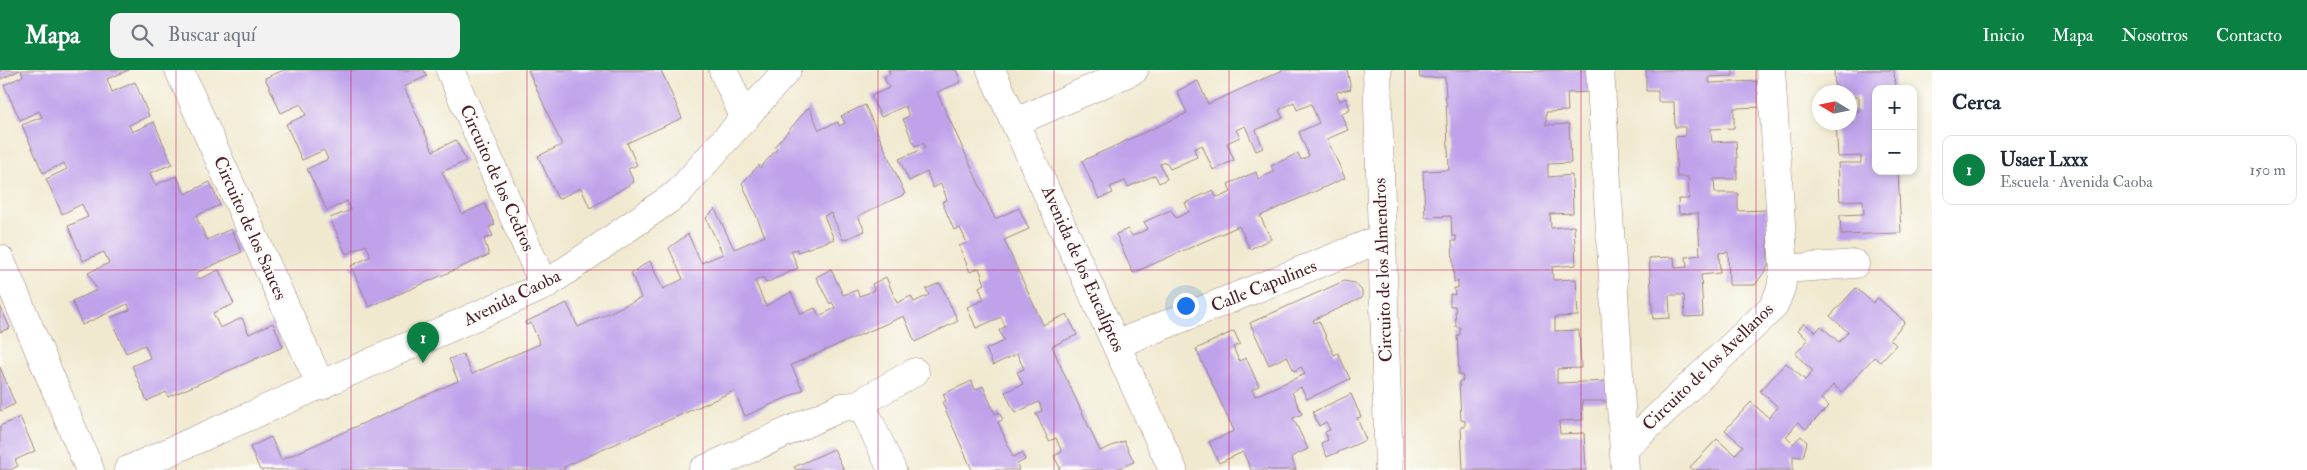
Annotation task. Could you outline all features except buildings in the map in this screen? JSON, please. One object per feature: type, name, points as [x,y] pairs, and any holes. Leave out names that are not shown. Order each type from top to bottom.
[{"type":"street","name":"Circuito de los Sauces","points":[[179,70],[321,386]]},
{"type":"street","name":"Circuito de los Cedros","points":[[450,70],[544,286]]},
{"type":"street","points":[[723,70],[745,119]]},
{"type":"street","name":"Avenida Caoba","points":[[128,470],[544,286],[678,193],[787,70]]},
{"type":"street","name":"Avenida de los Eucalíptos","points":[[991,70],[1173,470]]},
{"type":"street","points":[[1016,122],[1134,70]]},
{"type":"street","name":"Circuito de los Almendros","points":[[1377,70],[1389,470]]},
{"type":"street","name":"Circuito de los Avellanos","points":[[1600,70],[1625,459]]},
{"type":"street","name":"Circuito de los Avellanos","points":[[1625,459],[1774,306],[1782,288],[1784,269],[1771,70]]},
{"type":"street","name":"Calle Capulines","points":[[1117,344],[1383,238]]},
{"type":"street","points":[[0,259],[90,470]]},
{"type":"street","points":[[1784,269],[1855,264]]},
{"type":"street","points":[[702,470],[842,407],[855,406],[915,372]]},
{"type":"street","points":[[855,406],[866,414],[892,470]]},
{"type":"place","name":"Usaer Lxxx","points":[[423,363]]}]
